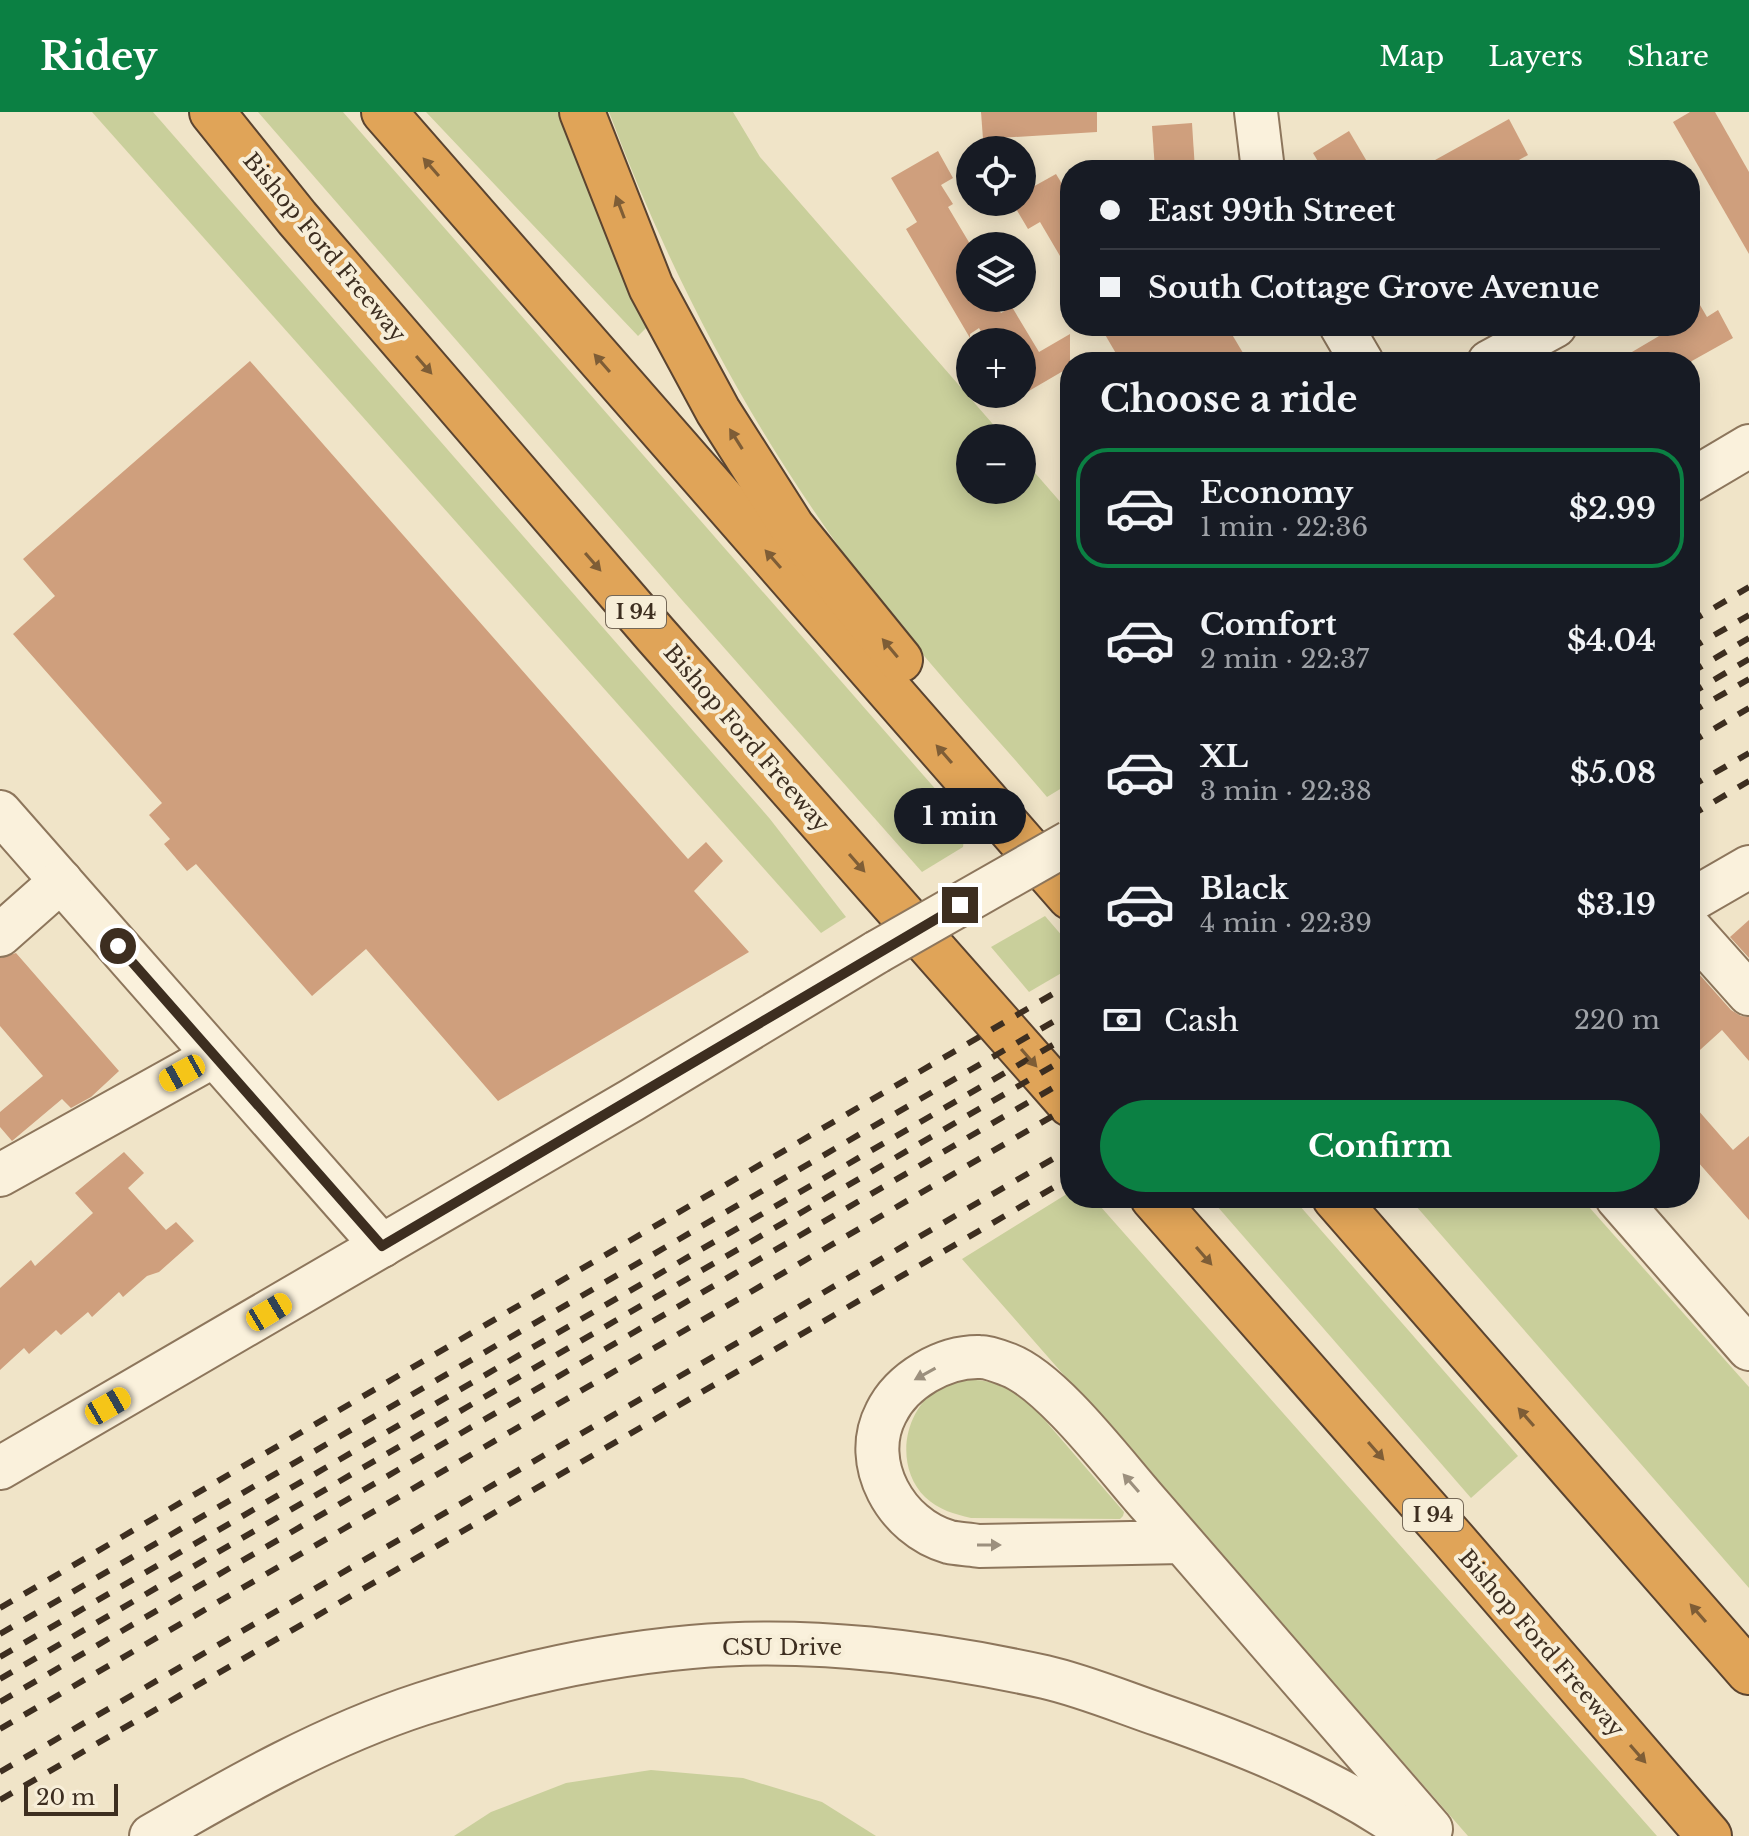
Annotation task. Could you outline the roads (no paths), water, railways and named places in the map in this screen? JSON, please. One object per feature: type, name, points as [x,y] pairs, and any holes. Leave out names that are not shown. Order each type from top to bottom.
[{"type":"highway","name":"Bishop Ford Freeway","points":[[212,112],[297,218],[624,598],[1060,1093]]},
{"type":"highway","points":[[384,112],[1060,886]]},
{"type":"highway","points":[[582,112],[651,287],[718,411],[792,527],[890,648],[1060,844]]},
{"type":"highway","name":"Bishop Ford Freeway","points":[[1162,1208],[1709,1836]]},
{"type":"highway","points":[[1346,1208],[1749,1672]]},
{"type":"street","points":[[1256,112],[1262,160]]},
{"type":"street","points":[[1507,352],[1537,336]]},
{"type":"street","points":[[1700,475],[1749,446]]},
{"type":"street","points":[[0,812],[382,1246]]},
{"type":"street","points":[[0,1468],[619,1108],[877,952],[1060,848]]},
{"type":"street","points":[[1700,895],[1749,867]]},
{"type":"street","points":[[0,935],[61,881]]},
{"type":"street","points":[[1700,939],[1749,994]]},
{"type":"street","points":[[3,1170],[214,1056]]},
{"type":"street","points":[[1626,1208],[1749,1349]]},
{"type":"street","points":[[1182,1542],[979,1546],[948,1541],[925,1530],[903,1514],[887,1490],[878,1465],[877,1439],[886,1412],[903,1389],[924,1372],[981,1357],[1012,1366],[1065,1407],[1437,1836]]},
{"type":"street","name":"CSU Drive","points":[[151,1836],[232,1790],[330,1741],[420,1705],[497,1682],[597,1660],[692,1647],[783,1644],[870,1648],[1048,1678],[1225,1738],[1306,1772],[1378,1810],[1413,1836]]},
{"type":"railway","points":[[1700,616],[1749,587]]},
{"type":"railway","points":[[1700,643],[1749,615]]},
{"type":"railway","points":[[1700,667],[1749,638]]},
{"type":"railway","points":[[1700,688],[1749,659]]},
{"type":"railway","points":[[1700,707],[1749,679]]},
{"type":"railway","points":[[1700,737],[1749,708]]},
{"type":"railway","points":[[1700,781],[1749,753]]},
{"type":"railway","points":[[1700,810],[1749,781]]},
{"type":"railway","points":[[0,1608],[1060,990]]},
{"type":"railway","points":[[0,1634],[1060,1018]]},
{"type":"railway","points":[[0,1657],[1060,1041]]},
{"type":"railway","points":[[0,1679],[1060,1062]]},
{"type":"railway","points":[[0,1702],[1060,1084]]},
{"type":"railway","points":[[0,1729],[1060,1112]]},
{"type":"railway","points":[[0,1772],[1060,1155]]},
{"type":"railway","points":[[0,1800],[1060,1184]]}]
